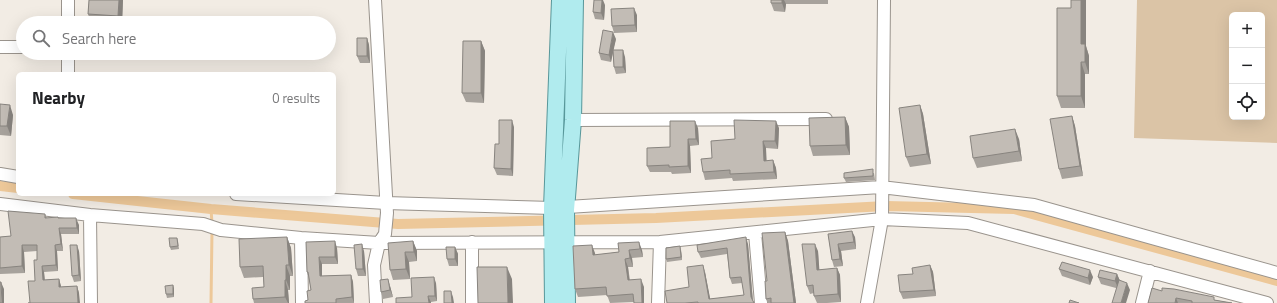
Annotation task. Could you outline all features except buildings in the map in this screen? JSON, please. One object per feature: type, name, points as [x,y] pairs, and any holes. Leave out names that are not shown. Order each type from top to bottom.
[{"type":"main road","points":[[552,303],[559,242],[560,0]]},
{"type":"main road","points":[[559,210],[573,120],[575,0]]},
{"type":"main road","points":[[559,242],[567,303]]},
{"type":"street","points":[[68,0],[68,16]]},
{"type":"street","points":[[375,0],[387,208],[382,238],[374,266],[376,303]]},
{"type":"street","points":[[867,303],[881,217],[884,0]]},
{"type":"street","points":[[0,47],[16,47]]},
{"type":"street","points":[[68,60],[68,72]]},
{"type":"street","points":[[573,120],[840,119]]},
{"type":"street","points":[[0,174],[16,177]]},
{"type":"street","points":[[258,196],[387,208],[559,210],[881,193],[1034,205],[1277,273]]},
{"type":"street","points":[[0,204],[90,215],[203,224],[221,230],[301,238],[382,238],[472,242],[660,242],[755,233],[881,217],[968,223],[1267,303]]},
{"type":"street","points":[[90,215],[91,303]]},
{"type":"street","points":[[755,233],[761,303]]},
{"type":"street","points":[[301,238],[302,303]]},
{"type":"street","points":[[472,242],[472,303]]},
{"type":"street","points":[[658,303],[660,242]]},
{"type":"street","points":[[1142,303],[1150,271]]},
{"type":"shaded area","points":[[1137,0],[1277,0],[1277,143],[1134,138]]},
{"type":"waterway","points":[[0,186],[16,188]]},
{"type":"waterway","points":[[91,196],[211,209],[398,224],[656,218],[886,206],[1014,209],[1277,281]]},
{"type":"waterway","points":[[211,209],[212,223]]},
{"type":"waterway","points":[[211,303],[212,231]]}]
